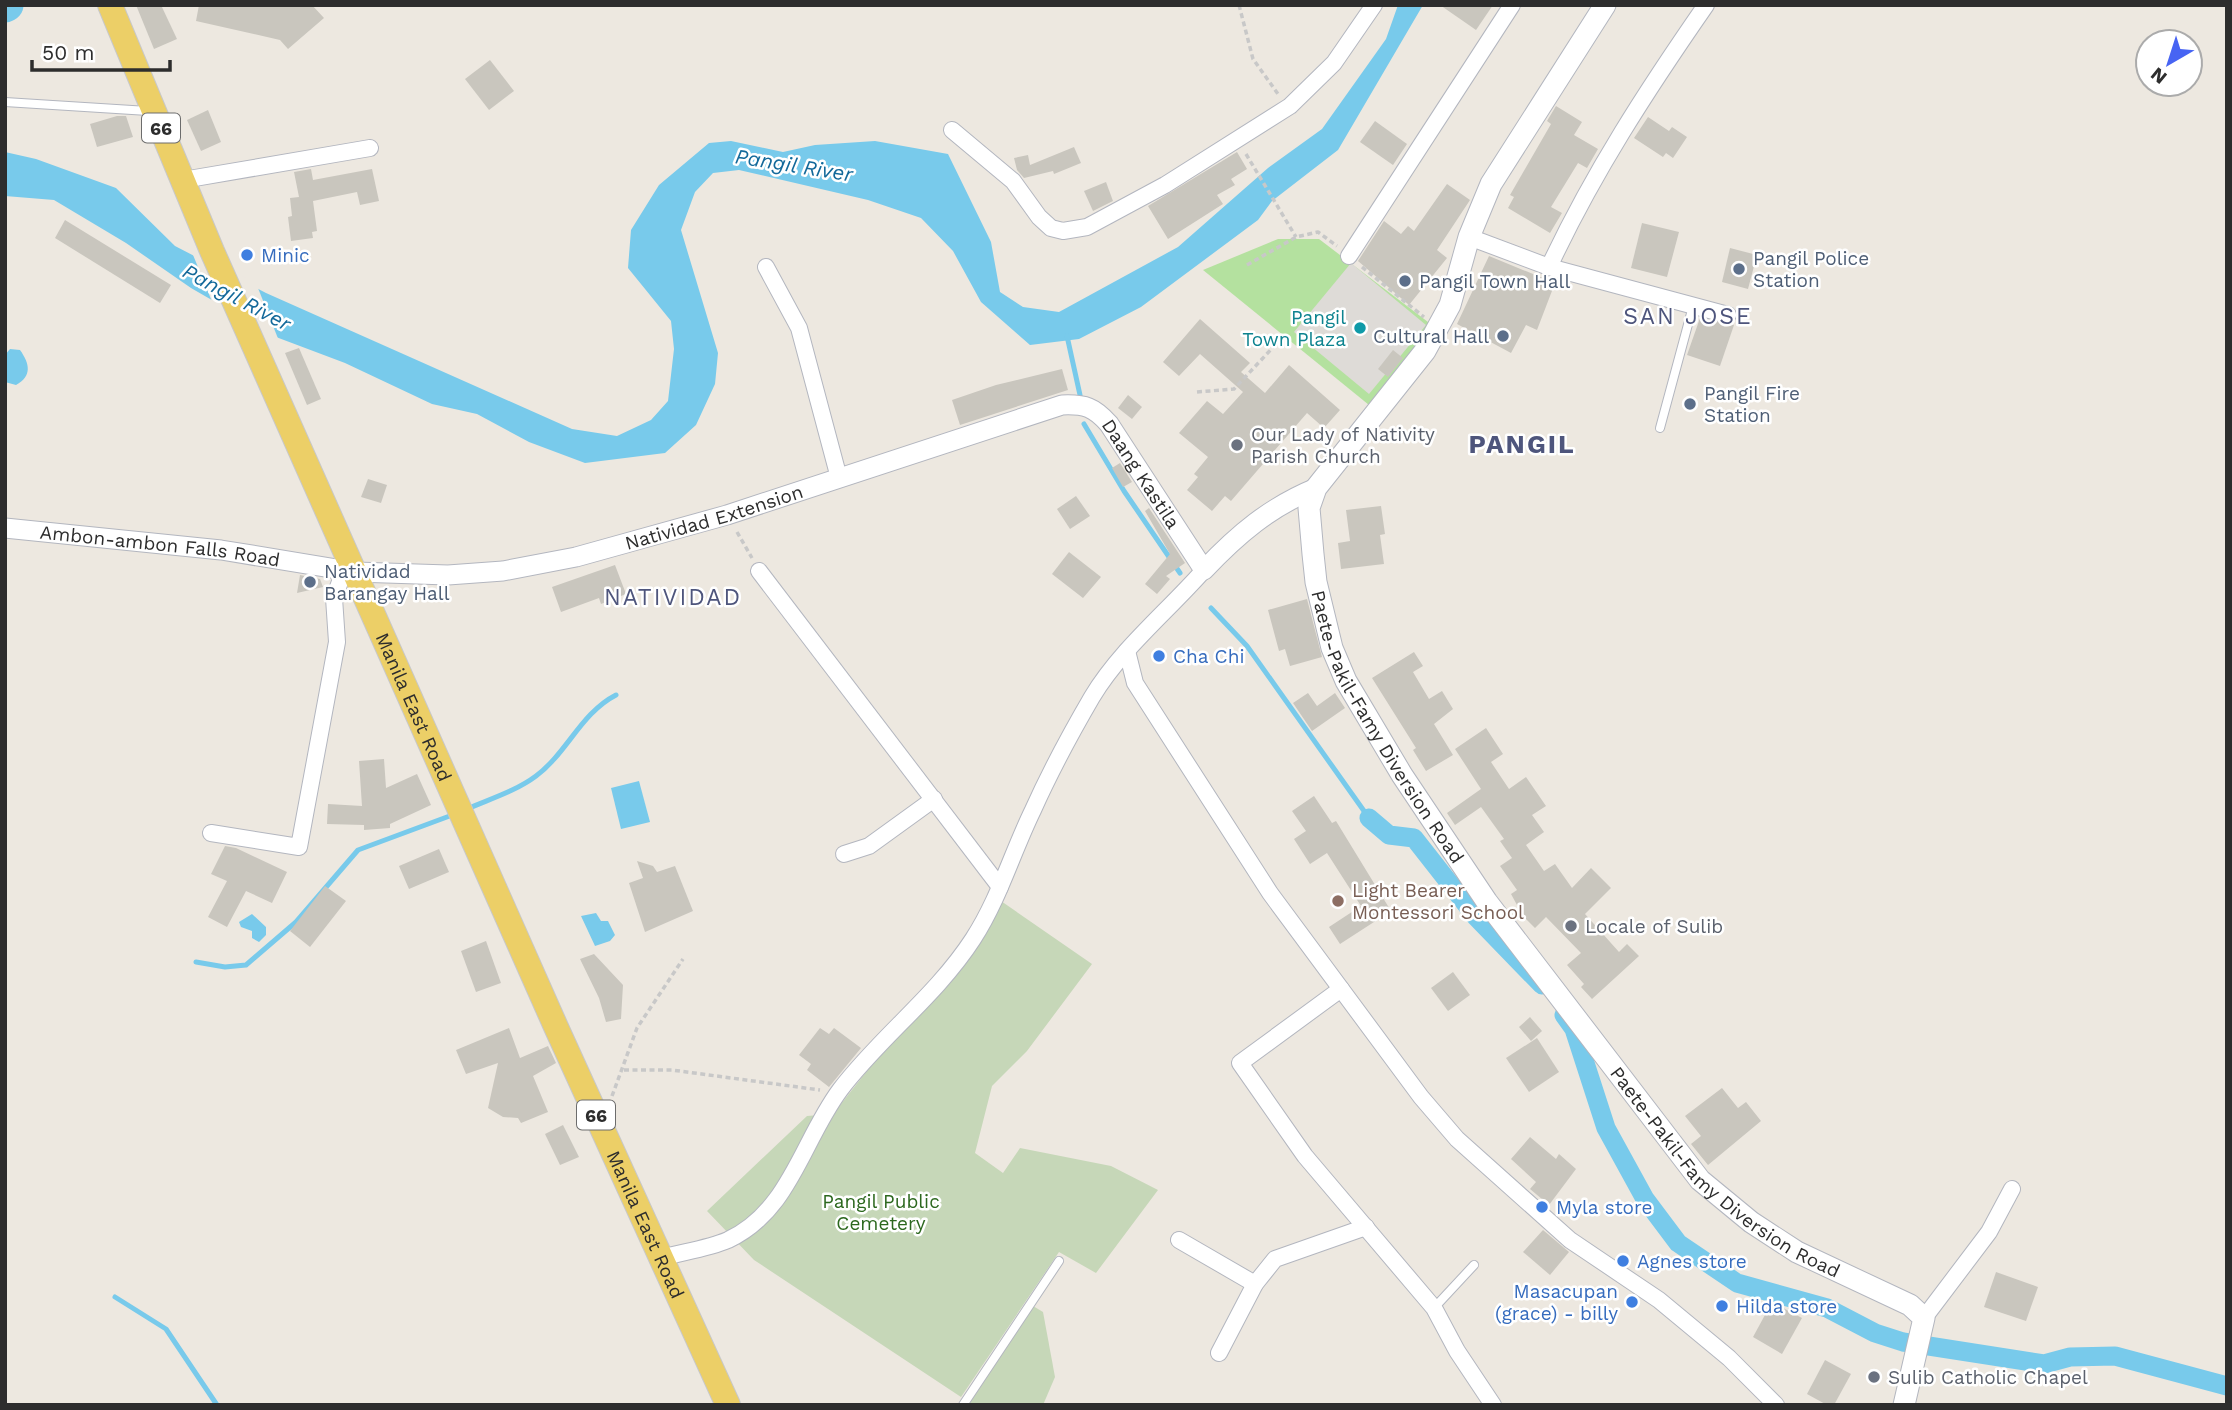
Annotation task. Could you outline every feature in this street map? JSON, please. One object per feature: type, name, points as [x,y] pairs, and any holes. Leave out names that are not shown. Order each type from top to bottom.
[{"type":"main road","name":"Manila East Road","points":[[110,5],[253,344],[728,1405]]},
{"type":"main road","name":"Paete-Pakil-Famy Diversion Road","points":[[1605,5],[1491,184],[1469,237],[1450,305],[1440,327],[1425,351],[1316,488],[1309,508],[1316,582],[1332,648],[1346,681],[1402,775],[1487,902],[1700,1180],[1751,1222],[1789,1247],[1910,1305],[1923,1327]]},
{"type":"main road","points":[[1904,1405],[1923,1327]]},
{"type":"street","points":[[952,130],[1013,181],[1039,217],[1051,228],[1063,231],[1087,227],[1195,167],[1290,106],[1334,63],[1374,5]]},
{"type":"street","points":[[1349,256],[1512,5]]},
{"type":"street","points":[[1549,267],[1586,190],[1613,142],[1706,5]]},
{"type":"street","points":[[183,180],[370,148]]},
{"type":"street","points":[[1469,237],[1549,267],[1728,315]]},
{"type":"street","points":[[766,267],[786,300],[803,339],[839,478]]},
{"type":"street","name":"Daang Kastila","points":[[1062,405],[1083,404],[1096,409],[1109,424],[1204,570]]},
{"type":"street","name":"Natividad Extension","points":[[355,572],[448,575],[503,571],[576,557],[727,514],[1062,405]]},
{"type":"street","points":[[661,1258],[727,1240],[758,1221],[783,1194],[823,1114],[856,1069],[876,1051],[973,940],[1000,887],[1032,810],[1073,733],[1093,697],[1127,651],[1245,529],[1271,510],[1316,488]]},
{"type":"street","name":"Ambon-ambon Falls Road","points":[[5,528],[179,545],[355,572]]},
{"type":"street","points":[[211,833],[299,848],[337,642],[334,598],[341,579],[355,572]]},
{"type":"street","points":[[759,572],[1000,887]]},
{"type":"street","points":[[1127,651],[1135,683],[1270,893],[1421,1097],[1457,1139],[1570,1240],[1659,1300],[1729,1358],[1776,1405]]},
{"type":"street","points":[[844,854],[869,846],[934,799]]},
{"type":"street","points":[[1341,989],[1240,1063],[1306,1156],[1434,1308],[1457,1351],[1493,1405]]},
{"type":"street","points":[[1923,1327],[1989,1233],[2012,1189]]},
{"type":"street","points":[[1219,1353],[1255,1284],[1268,1266],[1286,1253],[1366,1227]]},
{"type":"street","points":[[1179,1240],[1255,1284]]},
{"type":"lane","points":[[5,102],[155,111]]},
{"type":"lane","points":[[1660,428],[1693,306]]},
{"type":"lane","points":[[963,1405],[1059,1261]]},
{"type":"lane","points":[[1434,1308],[1474,1265]]},
{"type":"path","points":[[1239,5],[1253,59],[1272,89],[1290,106]]},
{"type":"path","points":[[1253,166],[1296,237]]},
{"type":"path","points":[[1247,265],[1296,237],[1318,232],[1420,315],[1440,327]]},
{"type":"path","points":[[1197,392],[1234,388],[1278,342]]},
{"type":"path","points":[[727,514],[759,572]]},
{"type":"path","points":[[683,959],[637,1028],[624,1070],[686,1071],[811,1087],[836,1096]]},
{"type":"green space","points":[[1278,239],[1319,239],[1428,322],[1429,329],[1369,405],[1203,270]]},
{"type":"green space","name":"Pangil Public Cemetery","points":[[1001,901],[1092,964],[1027,1051],[992,1086],[975,1153],[1003,1173],[1020,1148],[1111,1166],[1158,1190],[1096,1273],[1059,1252],[961,1397],[754,1260],[707,1211],[807,1116],[833,1114]]},
{"type":"green space","points":[[1033,1306],[1043,1312],[1055,1377],[1043,1405],[959,1405]]},
{"type":"shaded area","name":"Pangil Town Plaza","points":[[1351,263],[1426,325],[1369,394],[1294,332]]},
{"type":"water","name":"Pangil River","points":[[1398,5],[1423,5],[1338,150],[1272,201],[1258,220],[1141,307],[1079,339],[1030,345],[981,302],[953,251],[921,218],[868,200],[739,170],[713,173],[695,192],[681,230],[718,353],[715,384],[696,425],[665,453],[585,463],[529,442],[477,414],[432,404],[345,363],[276,337],[191,288],[126,243],[54,200],[5,196],[5,152],[36,159],[116,188],[175,246],[266,293],[572,429],[617,436],[651,420],[668,401],[674,349],[671,321],[628,268],[631,230],[659,185],[709,143],[731,141],[783,152],[815,145],[875,141],[948,154],[991,242],[1000,292],[1023,307],[1059,312],[1178,247],[1268,168],[1322,129],[1386,39]]},
{"type":"water","points":[[10,349],[20,350],[28,369],[25,378],[16,385],[5,382],[5,355]]},
{"type":"water","points":[[639,781],[650,822],[621,829],[611,788]]},
{"type":"water","points":[[596,913],[601,921],[608,921],[615,935],[610,941],[595,946],[581,916]]},
{"type":"water","points":[[252,914],[266,927],[266,935],[259,942],[252,938],[252,931],[241,927],[239,922]]},
{"type":"pier","points":[[191,250],[256,283],[279,341],[213,304]]},
{"type":"building","points":[[136,5],[161,5],[177,39],[154,49]]},
{"type":"building","points":[[199,5],[312,5],[324,18],[288,49],[280,40],[196,21]]},
{"type":"building","points":[[1440,5],[1493,5],[1476,30]]},
{"type":"building","points":[[490,60],[514,91],[489,110],[465,79]]},
{"type":"building","points":[[1556,106],[1582,122],[1574,135],[1598,149],[1587,168],[1578,163],[1551,207],[1562,213],[1550,233],[1508,208],[1514,197],[1510,195],[1551,124],[1547,121]]},
{"type":"building","points":[[208,110],[221,142],[201,151],[187,120]]},
{"type":"building","points":[[126,116],[133,137],[97,147],[90,124]]},
{"type":"building","points":[[1648,117],[1669,131],[1672,127],[1687,137],[1673,158],[1666,153],[1663,157],[1634,138]]},
{"type":"building","points":[[1375,121],[1407,144],[1393,165],[1360,142]]},
{"type":"building","points":[[1074,147],[1081,163],[1054,174],[1053,171],[1024,178],[1017,170],[1014,158],[1028,155],[1030,165]]},
{"type":"building","points":[[1237,152],[1247,169],[1231,179],[1235,185],[1217,195],[1223,204],[1168,239],[1148,206]]},
{"type":"building","points":[[311,169],[313,180],[372,169],[379,201],[360,205],[357,192],[313,201],[317,231],[312,232],[313,238],[291,241],[288,217],[292,216],[290,198],[299,197],[294,172]]},
{"type":"building","points":[[1106,182],[1113,201],[1093,211],[1084,191]]},
{"type":"building","name":"Pangil Town Hall","points":[[1447,184],[1470,200],[1437,250],[1447,258],[1409,305],[1358,261],[1384,221],[1401,234],[1408,226],[1414,231]]},
{"type":"building","points":[[65,220],[171,285],[160,303],[55,238]]},
{"type":"building","points":[[1642,223],[1679,232],[1667,277],[1631,268]]},
{"type":"building","name":"Pangil Police Station","points":[[1730,248],[1757,255],[1748,289],[1722,282]]},
{"type":"building","points":[[1489,256],[1555,283],[1537,330],[1526,325],[1511,353],[1457,324]]},
{"type":"building","points":[[1700,318],[1734,325],[1720,366],[1687,355]]},
{"type":"building","name":"Our Lady of Nativity Parish Church","points":[[1200,319],[1250,363],[1241,372],[1265,393],[1289,365],[1340,410],[1324,428],[1307,413],[1231,501],[1225,496],[1212,511],[1187,490],[1198,477],[1194,474],[1208,457],[1179,433],[1207,401],[1223,414],[1243,392],[1200,354],[1179,376],[1163,362]]},
{"type":"building","points":[[299,348],[321,399],[307,405],[285,353]]},
{"type":"building","points":[[1393,350],[1403,358],[1388,377],[1378,369]]},
{"type":"building","points":[[1062,369],[1068,390],[960,425],[952,400],[996,385]]},
{"type":"building","points":[[1128,395],[1142,407],[1132,419],[1118,408]]},
{"type":"building","points":[[1120,463],[1132,482],[1123,487],[1112,468]]},
{"type":"building","points":[[368,479],[387,485],[381,503],[361,497]]},
{"type":"building","points":[[1076,496],[1090,516],[1070,529],[1057,509]]},
{"type":"building","points":[[1381,506],[1385,534],[1380,535],[1384,564],[1341,569],[1338,543],[1350,541],[1346,510]]},
{"type":"building","points":[[1149,508],[1185,563],[1166,576],[1170,579],[1157,594],[1145,584],[1170,554],[1145,511]]},
{"type":"building","points":[[1069,552],[1101,577],[1083,598],[1052,574]]},
{"type":"building","points":[[615,565],[626,594],[601,604],[599,598],[561,612],[552,587]]},
{"type":"building","name":"Natividad Barangay Hall","points":[[300,575],[320,579],[323,587],[297,593]]},
{"type":"building","points":[[1307,599],[1322,657],[1290,666],[1285,649],[1279,651],[1268,610]]},
{"type":"building","points":[[1414,652],[1423,666],[1413,672],[1429,699],[1442,691],[1453,709],[1434,724],[1453,755],[1426,771],[1413,750],[1416,748],[1372,678]]},
{"type":"building","points":[[1308,693],[1317,706],[1335,693],[1345,708],[1312,731],[1293,703]]},
{"type":"building","points":[[1486,728],[1503,754],[1491,762],[1509,789],[1526,777],[1546,806],[1532,815],[1544,832],[1526,845],[1544,871],[1555,864],[1572,888],[1591,868],[1611,888],[1585,914],[1619,952],[1627,944],[1639,956],[1592,999],[1581,987],[1584,984],[1567,965],[1581,953],[1546,917],[1535,928],[1523,916],[1511,894],[1517,890],[1500,866],[1512,858],[1500,841],[1504,839],[1481,807],[1455,825],[1447,813],[1481,789],[1455,749]]},
{"type":"building","points":[[384,759],[386,788],[417,774],[431,805],[390,824],[390,828],[364,830],[364,825],[327,824],[328,804],[362,806],[359,761]]},
{"type":"building","points":[[1314,796],[1332,823],[1336,821],[1391,911],[1340,944],[1329,927],[1361,906],[1327,853],[1310,864],[1294,839],[1306,831],[1292,811]]},
{"type":"building","points":[[225,846],[236,848],[287,872],[272,903],[246,891],[227,927],[208,917],[227,881],[211,874]]},
{"type":"building","points":[[439,849],[449,872],[409,889],[399,866]]},
{"type":"building","points":[[637,861],[653,866],[657,872],[675,866],[693,911],[645,932],[629,883],[643,878]]},
{"type":"building","points":[[325,886],[346,901],[310,947],[290,931]]},
{"type":"building","points":[[486,941],[501,983],[476,992],[461,951]]},
{"type":"building","points":[[594,954],[623,985],[621,1019],[606,1022],[599,998],[580,959]]},
{"type":"building","points":[[1453,972],[1470,995],[1448,1011],[1431,988]]},
{"type":"building","points":[[1530,1017],[1542,1031],[1531,1041],[1519,1027]]},
{"type":"building","points":[[509,1028],[520,1058],[548,1046],[556,1063],[533,1076],[548,1112],[521,1123],[518,1118],[503,1117],[488,1108],[498,1063],[466,1074],[456,1050]]},
{"type":"building","points":[[820,1028],[829,1034],[834,1028],[861,1048],[829,1087],[807,1070],[811,1064],[799,1055]]},
{"type":"building","points":[[1537,1038],[1559,1072],[1529,1092],[1506,1058]]},
{"type":"building","points":[[1722,1088],[1738,1108],[1746,1102],[1761,1121],[1708,1165],[1691,1144],[1701,1136],[1685,1116]]},
{"type":"building","points":[[563,1125],[579,1157],[560,1165],[545,1134]]},
{"type":"building","points":[[1530,1137],[1556,1159],[1559,1154],[1576,1169],[1549,1205],[1530,1189],[1536,1182],[1511,1159]]},
{"type":"building","points":[[1543,1230],[1569,1252],[1550,1275],[1523,1252]]},
{"type":"building","points":[[1996,1272],[2038,1287],[2026,1321],[1984,1307]]},
{"type":"building","points":[[1772,1302],[1802,1318],[1782,1354],[1753,1337]]},
{"type":"building","points":[[1825,1360],[1851,1374],[1834,1405],[1827,1405],[1807,1394]]},
{"type":"waterway","points":[[1067,336],[1080,395]]},
{"type":"waterway","points":[[1084,424],[1124,491],[1180,573]]},
{"type":"waterway","points":[[1211,608],[1247,646],[1369,818]]},
{"type":"waterway","points":[[467,809],[536,776],[557,756],[583,722],[616,695]]},
{"type":"waterway","points":[[196,962],[225,967],[246,965],[296,922],[358,850],[455,814]]},
{"type":"waterway","points":[[1369,818],[1389,835],[1414,838],[1476,917],[1542,985]]},
{"type":"waterway","points":[[1564,1015],[1574,1029],[1606,1128],[1645,1199],[1678,1243],[1737,1283],[1827,1308],[1875,1333],[1903,1342],[2044,1364],[2070,1357],[2115,1356],[2227,1386]]},
{"type":"waterway","points":[[115,1297],[166,1329],[217,1405]]},
{"type":"place","name":"Minic","points":[[247,255]]},
{"type":"place","name":"Pangil Police Station","points":[[1739,269]]},
{"type":"place","name":"Pangil Town Hall","points":[[1405,281]]},
{"type":"place","name":"Pangil Town Plaza","points":[[1360,328]]},
{"type":"place","name":"Cultural Hall","points":[[1503,336]]},
{"type":"place","name":"Pangil Fire Station","points":[[1690,404]]},
{"type":"place","name":"Our Lady of Nativity Parish Church","points":[[1237,445]]},
{"type":"place","name":"Natividad Barangay Hall","points":[[310,582]]},
{"type":"place","name":"Cha Chi","points":[[1159,656]]},
{"type":"place","name":"Light Bearer Montessori School","points":[[1338,901]]},
{"type":"place","name":"Locale of Sulib","points":[[1571,926]]},
{"type":"place","name":"Myla store","points":[[1542,1207]]},
{"type":"place","name":"Agnes store","points":[[1623,1261]]},
{"type":"place","name":"Masacupan (grace) - billy","points":[[1632,1302]]},
{"type":"place","name":"Hilda store","points":[[1722,1306]]},
{"type":"place","name":"Sulib Catholic Chapel","points":[[1874,1377]]},
{"type":"district","name":"SAN JOSE","points":[[1688,316]]},
{"type":"district","name":"PANGIL","points":[[1522,444]]},
{"type":"district","name":"NATIVIDAD","points":[[673,597]]}]
